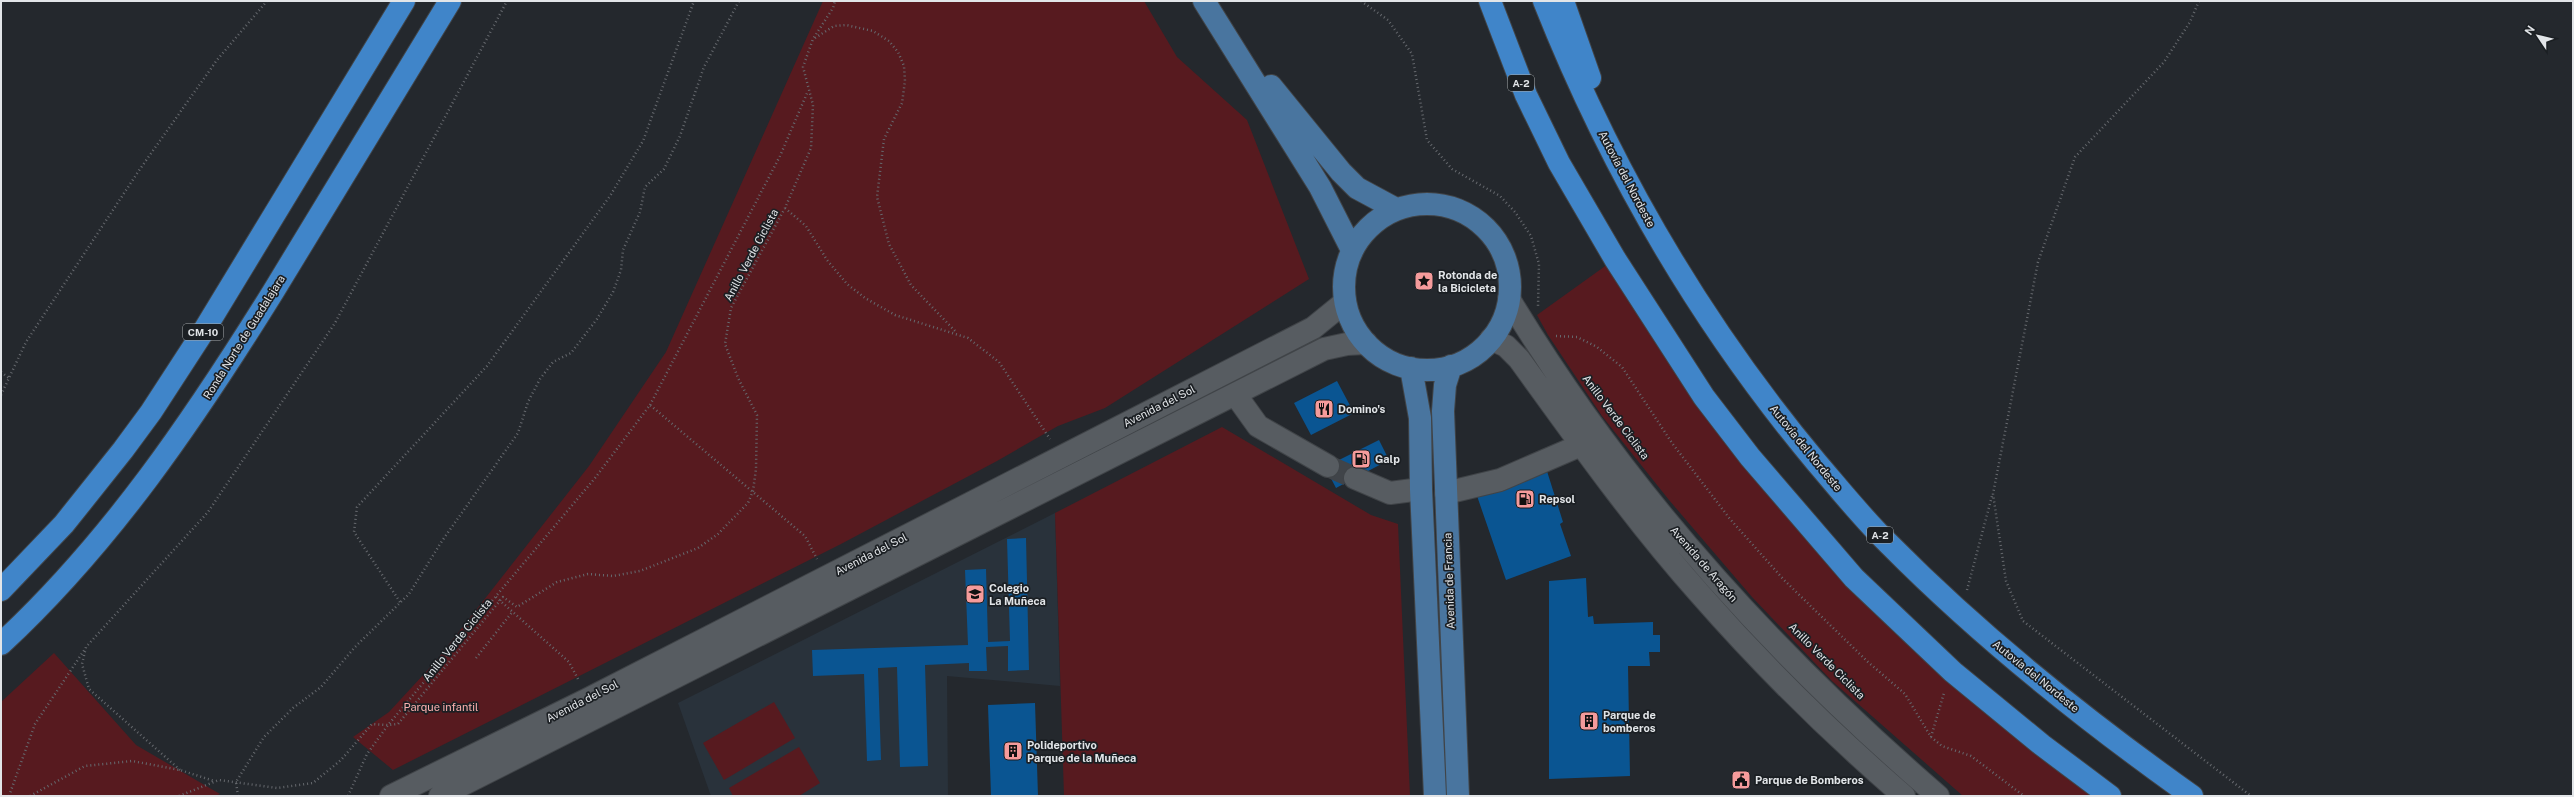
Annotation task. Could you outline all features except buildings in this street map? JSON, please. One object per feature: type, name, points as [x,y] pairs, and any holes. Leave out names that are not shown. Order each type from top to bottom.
[{"type":"highway","name":"CM-10","points":[[1,590],[64,524],[119,456],[151,412],[207,325],[404,1]]},
{"type":"highway","name":"Ronda Norte de Guadalajara","points":[[1,644],[60,586],[93,548],[185,430],[302,244],[450,1]]},
{"type":"highway","name":"A-2","points":[[1490,1],[1526,95],[1559,163],[1615,259],[1704,397],[1750,457],[1854,578],[1953,672],[2042,745],[2110,796]]},
{"type":"highway","name":"Autovía del Nordeste","points":[[1544,1],[1587,100],[1614,156],[1655,232],[1700,308],[1788,428],[1883,538],[1935,590],[2026,669],[2192,796]]},
{"type":"highway","points":[[1563,1],[1614,156]]},
{"type":"main road","points":[[1209,8],[1341,172],[1358,188],[1396,209]]},
{"type":"main road","points":[[1209,8],[1320,187],[1352,250]]},
{"type":"main road","points":[[1424,203],[1453,207],[1479,221],[1498,243],[1508,270],[1509,299],[1503,320],[1491,339],[1473,356],[1451,366],[1431,370],[1411,368],[1394,363],[1366,343],[1353,324],[1345,302],[1344,284],[1346,266],[1352,250],[1373,224],[1396,209],[1424,203]]},
{"type":"main road","name":"Avenida de Francia","points":[[1451,366],[1445,385],[1442,411],[1458,796]]},
{"type":"main road","name":"Avenida de Francia","points":[[1411,368],[1420,418],[1421,489],[1435,796]]},
{"type":"street","name":"Avenida de Aragón","points":[[1509,299],[1589,419],[1656,510],[1714,578],[1780,648],[1875,742],[1938,796]]},
{"type":"street","name":"Avenida del Sol","points":[[390,796],[588,699],[1313,328],[1345,302]]},
{"type":"street","name":"Avenida de Aragón","points":[[1491,339],[1506,346],[1519,359],[1581,445],[1640,522],[1704,600],[1763,664],[1861,759],[1904,796]]},
{"type":"street","name":"Avenida del Sol","points":[[440,796],[1324,349],[1347,344],[1366,343]]},
{"type":"street","points":[[1235,394],[1258,426],[1328,466]]},
{"type":"street","points":[[1446,493],[1500,480],[1581,445]]},
{"type":"street","points":[[1355,478],[1390,493],[1421,489]]},
{"type":"path","points":[[1,395],[26,342],[140,169],[217,60],[267,1]]},
{"type":"path","points":[[9,796],[35,724],[86,647],[208,512],[335,323],[507,1]]},
{"type":"path","points":[[400,602],[354,532],[357,507],[487,366],[610,196],[644,141],[694,1]]},
{"type":"path","points":[[238,796],[236,782],[264,737],[294,708],[321,687],[355,646],[408,594],[442,541],[518,433],[528,402],[540,379],[553,362],[571,354],[613,292],[621,270],[623,250],[640,212],[646,187],[664,168],[680,136],[704,67],[739,1]]},
{"type":"path","name":"Anillo Verde Ciclista","points":[[179,796],[214,781],[236,782],[277,788],[313,783],[341,760],[372,724],[388,726],[398,724],[407,715],[503,597],[517,607],[557,582],[588,574],[613,576],[667,561],[698,548],[718,534],[748,503],[753,491],[756,469],[757,415],[738,378],[725,344],[731,308],[784,208],[811,148],[813,105],[803,67],[812,39],[833,8],[835,1]]},
{"type":"path","points":[[1361,1],[1388,20],[1412,54],[1427,140],[1452,168],[1500,196],[1515,212],[1531,236],[1539,264],[1538,309]]},
{"type":"path","points":[[1966,593],[1993,494],[2038,262],[2075,157],[2164,62],[2190,22],[2199,1]]},
{"type":"path","points":[[812,39],[834,26],[846,25],[874,31],[889,42],[898,52],[904,66],[906,81],[902,102],[884,139],[877,197],[889,244],[911,285],[956,332]]},
{"type":"path","points":[[348,796],[367,754],[388,726],[595,478],[650,405],[780,156],[809,90]]},
{"type":"path","points":[[784,208],[806,226],[827,260],[847,284],[865,298],[895,315],[956,332],[968,338],[999,362],[1061,456]]},
{"type":"path","points":[[1548,336],[1577,337],[1597,347],[1622,366],[1672,443],[1730,519],[1784,580],[1868,662],[1905,694],[1930,737],[1942,746],[1971,756],[2024,796]]},
{"type":"path","points":[[1,372],[9,378]]},
{"type":"path","points":[[650,405],[805,536],[826,578]]},
{"type":"path","points":[[1993,494],[2006,581],[2023,621],[2251,796]]},
{"type":"path","points":[[496,597],[569,662],[588,699]]},
{"type":"path","points":[[476,658],[513,611]]},
{"type":"path","points":[[86,647],[82,664],[89,689],[180,770]]},
{"type":"path","points":[[1930,737],[1944,694]]},
{"type":"path","points":[[30,796],[85,766],[132,760],[180,770],[214,781]]},
{"type":"shaded area","name":"Colegio La Muñeca","points":[[1055,513],[1060,686],[947,676],[948,796],[711,796],[678,703]]},
{"type":"green space","name":"Parque infantil","points":[[823,1],[1144,1],[1177,57],[1247,120],[1309,279],[1105,408],[1058,426],[997,461],[841,544],[393,770],[353,737],[389,712],[436,661],[589,466],[666,352]]},
{"type":"green space","points":[[1615,259],[1657,325],[1854,578],[2110,796],[1963,796],[1832,681],[1752,597],[1669,500],[1602,416],[1548,335],[1537,315]]},
{"type":"green space","points":[[1222,427],[1371,515],[1398,524],[1410,796],[1064,796],[1055,513]]},
{"type":"green space","points":[[54,653],[136,745],[220,794],[215,796],[1,796],[1,702]]},
{"type":"green space","points":[[774,702],[795,738],[724,780],[703,743]]},
{"type":"green space","points":[[799,747],[820,783],[799,796],[733,796],[729,788]]},
{"type":"tunnel","points":[[1328,466],[1355,478]]},
{"type":"place","name":"Rotonda de la Bicicleta","points":[[1424,281]]},
{"type":"place","name":"Domino's","points":[[1324,409]]},
{"type":"place","name":"Galp","points":[[1361,459]]},
{"type":"place","name":"Repsol","points":[[1525,499]]},
{"type":"place","name":"Colegio La Muñeca","points":[[975,594]]},
{"type":"place","name":"Parque de bomberos","points":[[1589,721]]},
{"type":"place","name":"Polideportivo Parque de la Muñeca","points":[[1013,751]]},
{"type":"place","name":"Parque de Bomberos","points":[[1741,780]]}]
